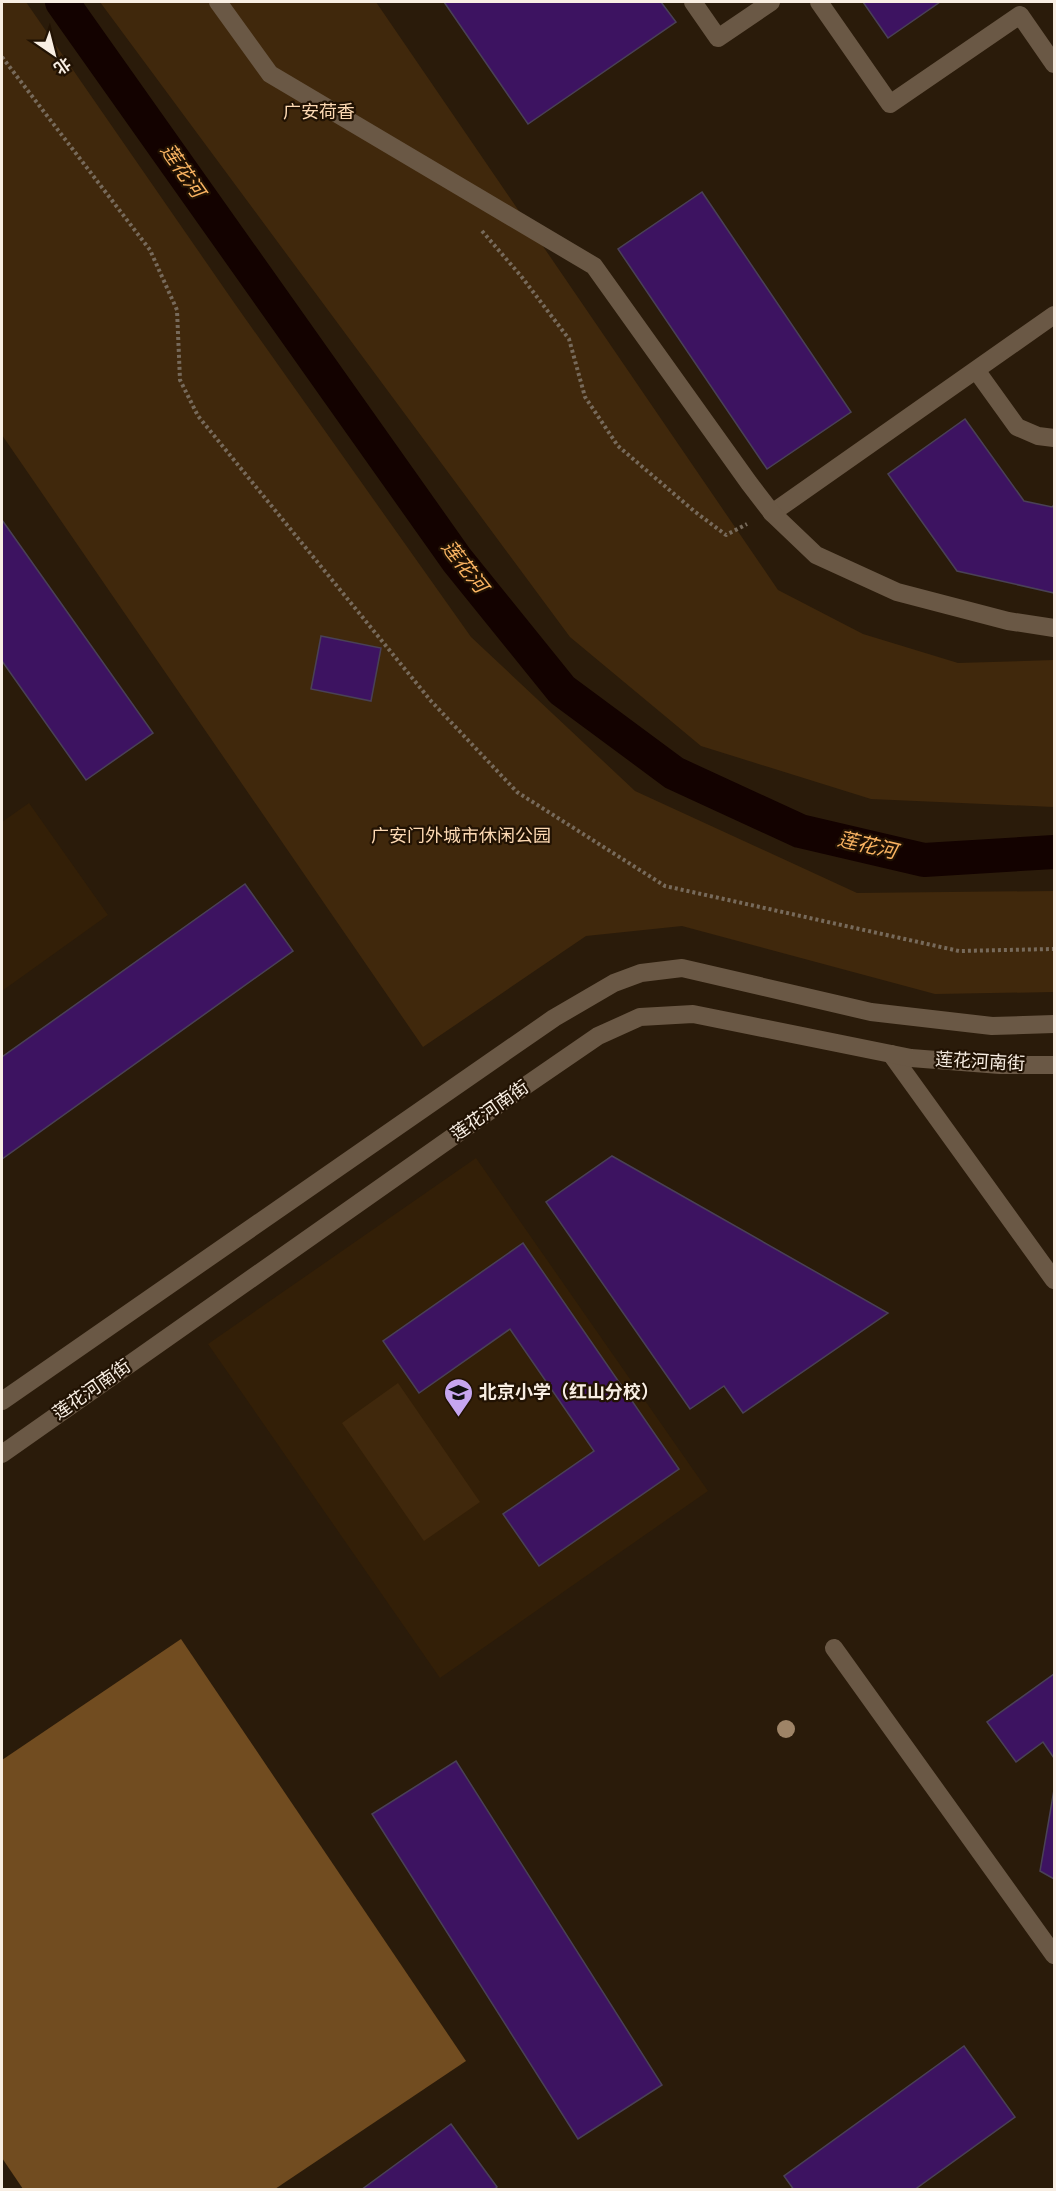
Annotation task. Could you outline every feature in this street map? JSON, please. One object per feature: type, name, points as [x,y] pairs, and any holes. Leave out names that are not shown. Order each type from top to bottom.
[{"type":"street","points":[[218,2],[270,74],[594,266],[772,513],[816,555],[897,592],[1008,621],[1054,628]]},
{"type":"street","points":[[693,2],[718,38],[771,2]]},
{"type":"street","points":[[819,2],[890,104],[1020,15],[1054,64]]},
{"type":"street","points":[[772,513],[1054,315]]},
{"type":"street","points":[[976,370],[1017,427],[1038,436],[1054,438]]},
{"type":"street","name":"莲花河南街","points":[[2,1401],[554,1018],[590,995],[623,979],[641,973],[682,968],[871,1012],[992,1026],[1054,1024]]},
{"type":"street","name":"莲花河南街","points":[[2,1454],[597,1036],[640,1017],[693,1014],[911,1058],[1000,1065],[1054,1065]]},
{"type":"street","points":[[891,1054],[1054,1280]]},
{"type":"street","points":[[834,1648],[1054,1955]]},
{"type":"path","points":[[2,57],[150,250],[177,310],[180,380],[198,416],[431,701],[517,792],[665,886],[959,951],[1054,949]]},
{"type":"path","points":[[479,226],[484,236],[521,276],[569,339],[585,397],[618,446],[694,511],[726,535],[772,513]]},
{"type":"shaded area","points":[[29,803],[108,915],[2,991],[2,822]]},
{"type":"shaded area","name":"北京小学（红山分校）","points":[[476,1158],[708,1491],[440,1678],[208,1344]]},
{"type":"shaded area","points":[[181,1639],[466,2061],[275,2189],[23,2189],[2,2158],[2,1760]]},
{"type":"green space","name":"广安门外城市休闲公园","points":[[2,2],[26,2],[235,304],[471,637],[635,791],[857,893],[1054,891],[1054,992],[935,994],[682,926],[586,936],[423,1047],[2,435]]},
{"type":"green space","name":"广安荷香","points":[[100,2],[376,2],[778,590],[863,634],[958,663],[1054,660],[1054,807],[871,799],[701,746],[570,637]]},
{"type":"green space","points":[[398,1383],[480,1502],[424,1541],[342,1423]]},
{"type":"building","points":[[444,2],[661,2],[676,22],[528,124]]},
{"type":"building","points":[[863,2],[940,2],[888,38]]},
{"type":"building","points":[[702,192],[851,412],[767,469],[618,249]]},
{"type":"building","points":[[965,419],[1024,501],[1052,507],[1054,505],[1054,593],[957,571],[888,474]]},
{"type":"building","points":[[2,520],[153,733],[86,780],[2,661]]},
{"type":"building","points":[[321,636],[381,648],[371,701],[311,689]]},
{"type":"building","points":[[245,884],[293,951],[2,1159],[2,1057]]},
{"type":"building","points":[[612,1156],[888,1313],[743,1413],[724,1386],[690,1409],[546,1202]]},
{"type":"building","points":[[523,1243],[679,1469],[539,1566],[503,1514],[594,1451],[510,1329],[419,1393],[383,1341]]},
{"type":"building","points":[[1054,1674],[1054,1758],[1043,1742],[1016,1762],[987,1722]]},
{"type":"building","points":[[456,1761],[662,2085],[578,2139],[372,1814]]},
{"type":"building","points":[[1054,1790],[1054,1879],[1040,1871]]},
{"type":"building","points":[[964,2046],[1015,2117],[914,2190],[794,2190],[784,2176]]},
{"type":"building","points":[[451,2124],[497,2187],[494,2190],[361,2190]]},
{"type":"waterway","name":"莲花河","points":[[62,2],[457,560],[562,690],[674,773],[800,831],[924,860],[1054,852]]},
{"type":"place","name":"北京小学（红山分校）","points":[[458,1418]]}]
